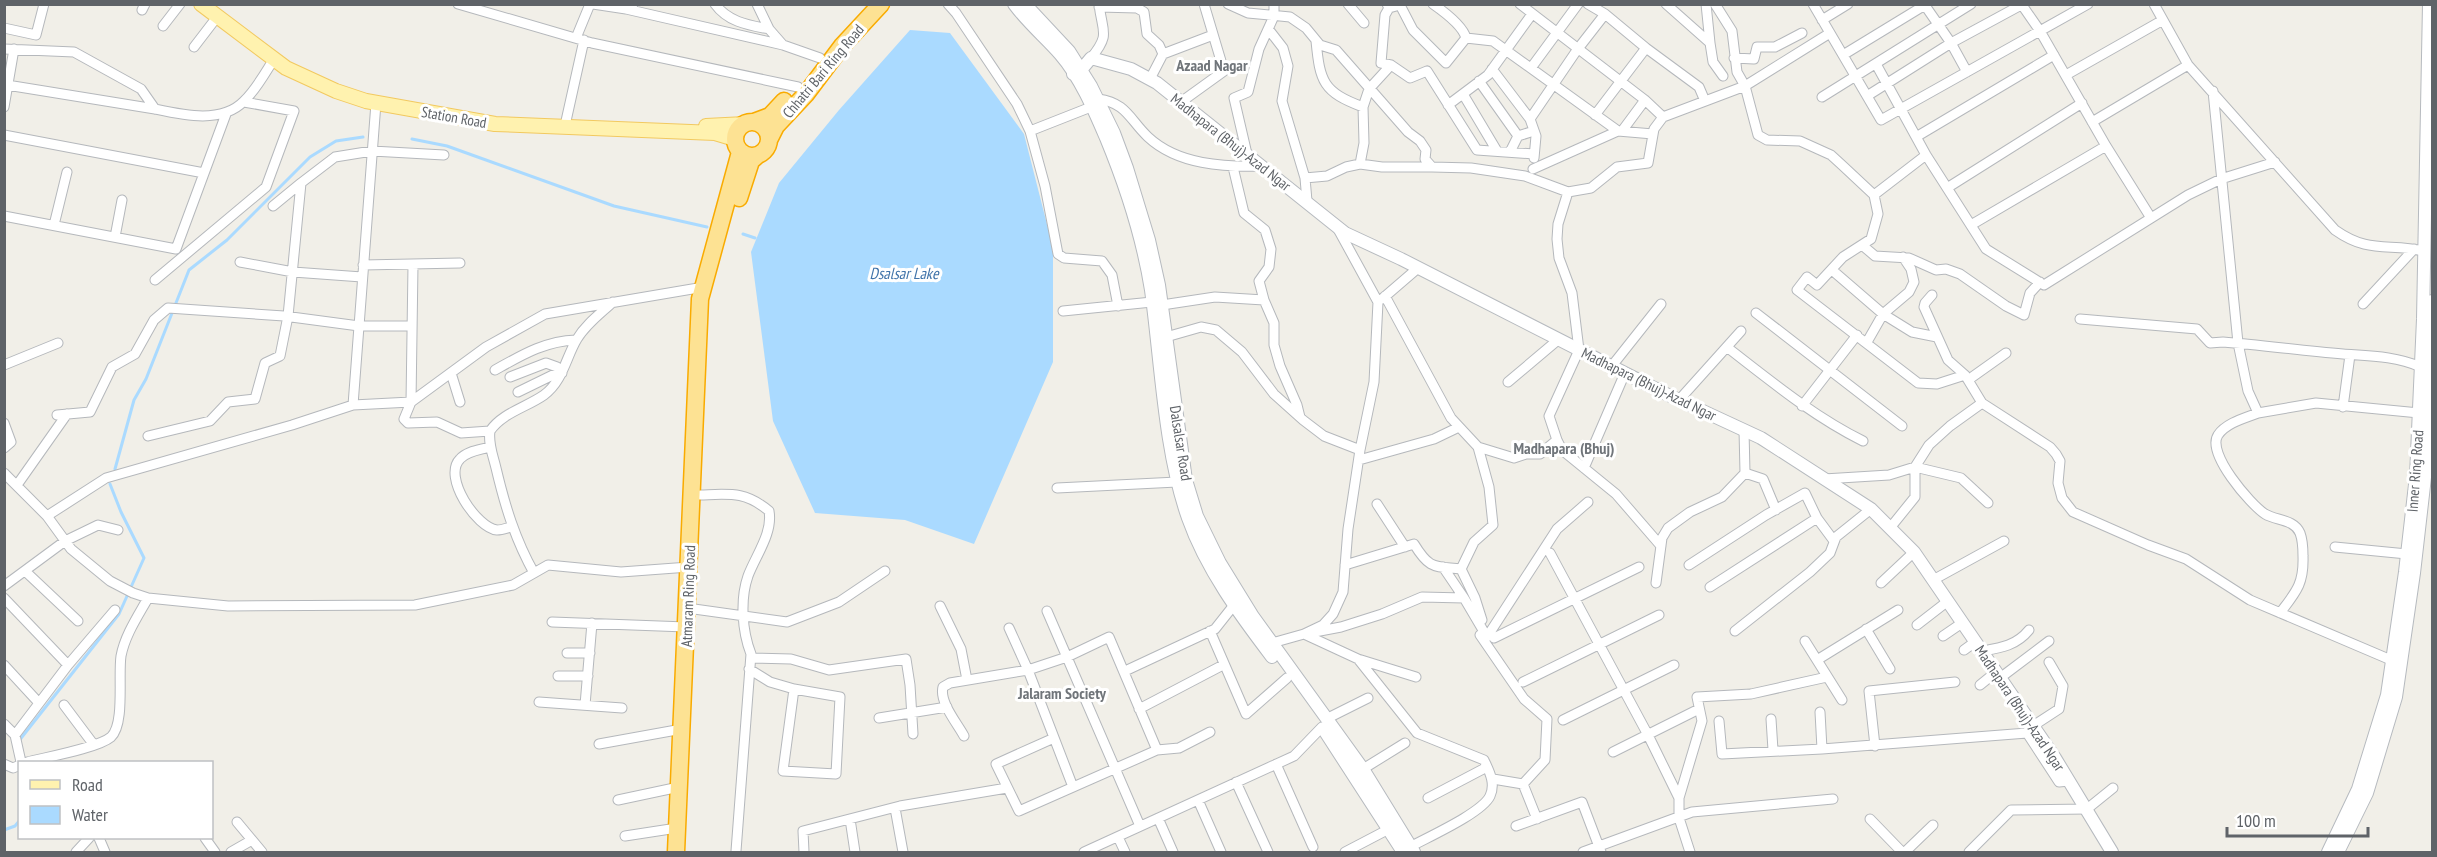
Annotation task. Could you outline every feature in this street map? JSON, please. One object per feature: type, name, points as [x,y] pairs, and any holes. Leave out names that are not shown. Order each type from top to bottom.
[{"type":"highway","name":"Chhatri Bari Ring Road","points":[[749,123],[770,116],[798,87],[834,39],[867,4]]},
{"type":"highway","name":"Chhatri Bari Ring Road","points":[[769,140],[776,126],[806,93],[842,46],[881,4]]},
{"type":"highway","points":[[749,123],[766,130],[769,140],[766,149],[758,155],[749,156],[737,145],[738,130],[749,123]]},
{"type":"highway","name":"Atmaram Ring Road","points":[[676,852],[700,299],[737,145]]},
{"type":"highway","name":"Atmaram Ring Road","points":[[699,340],[705,295],[752,161],[758,155]]},
{"type":"main road","name":"Station Road","points":[[201,4],[215,11],[289,62],[358,91],[496,117],[714,126],[749,123]]},
{"type":"main road","name":"Station Road","points":[[215,11],[285,68],[336,91],[376,103],[495,124],[715,133],[737,145]]},
{"type":"street","points":[[4,28],[12,32],[36,35],[44,4]]},
{"type":"street","points":[[163,26],[180,4]]},
{"type":"street","points":[[459,4],[580,39],[798,87]]},
{"type":"street","points":[[566,121],[580,39],[592,4],[629,7],[783,45],[820,58]]},
{"type":"street","points":[[715,4],[729,18],[742,24],[769,29]]},
{"type":"street","points":[[757,4],[769,29],[783,45]]},
{"type":"street","points":[[948,4],[1017,104],[1030,131],[1045,186],[1058,254],[1064,258],[1099,260],[1106,264],[1112,275],[1118,306]]},
{"type":"street","name":"Dalsalsar Road","points":[[1014,4],[1077,72]]},
{"type":"street","name":"Dalsalsar Road","points":[[1025,4],[1069,51],[1077,72],[1127,168],[1149,240],[1177,482],[1188,519],[1234,605],[1287,678],[1362,769],[1409,850]]},
{"type":"street","points":[[1181,102],[1224,71],[1204,4]]},
{"type":"street","points":[[1228,4],[1248,13],[1290,17],[1306,28],[1320,45],[1336,50],[1408,132],[1420,141],[1426,150],[1425,159],[1432,166]]},
{"type":"street","points":[[1247,154],[1234,98],[1248,92],[1259,49],[1274,16],[1274,4]]},
{"type":"street","points":[[1348,4],[1364,23]]},
{"type":"street","points":[[1433,4],[1458,23],[1466,38]]},
{"type":"street","points":[[1520,4],[1645,100],[1663,117]]},
{"type":"street","points":[[1531,68],[1578,4]]},
{"type":"street","points":[[1588,4],[1605,14],[1699,87],[1705,100]]},
{"type":"street","points":[[1666,4],[1710,43]]},
{"type":"street","points":[[1706,4],[1713,62],[1723,76]]},
{"type":"street","points":[[1715,4],[1732,31],[1737,72],[1745,86],[1755,128],[1762,138],[1800,141],[1816,147],[1831,155],[1874,195],[1878,214],[1873,236],[1843,257],[1817,285],[1807,277],[1797,290],[1918,383],[1937,384],[1967,377],[2006,353]]},
{"type":"street","points":[[1812,4],[1881,120],[2088,4]]},
{"type":"street","points":[[1822,20],[1848,4]]},
{"type":"street","points":[[1822,98],[1971,4]]},
{"type":"street","points":[[2154,4],[2188,65],[2335,230],[2350,240],[2367,246],[2419,250]]},
{"type":"street","name":"Inner Ring Road","points":[[2328,852],[2358,789],[2387,694],[2407,554],[2416,476],[2421,367],[2419,250],[2425,152],[2429,4]]},
{"type":"street","points":[[1466,38],[1446,63],[1413,30],[1400,5],[1388,6],[1385,15],[1382,63],[1391,65],[1410,78],[1427,71],[1477,150],[1534,154]]},
{"type":"street","points":[[1843,55],[1924,5],[1951,43],[1967,72]]},
{"type":"street","points":[[1867,96],[1951,43],[2023,5],[2151,218]]},
{"type":"street","points":[[1077,72],[1092,58],[1105,37],[1099,6],[1137,6],[1144,12],[1147,34],[1159,45],[1163,54]]},
{"type":"street","points":[[194,47],[215,11]]},
{"type":"street","points":[[1448,105],[1492,69],[1532,14]]},
{"type":"street","points":[[1530,119],[1577,50],[1605,14]]},
{"type":"street","points":[[2066,75],[2163,20]]},
{"type":"street","points":[[1269,30],[1283,48],[1288,66],[1282,101],[1305,178],[1306,201]]},
{"type":"street","points":[[1734,58],[1754,59],[1757,47],[1775,47],[1802,33]]},
{"type":"street","points":[[1305,178],[1327,176],[1346,167],[1360,164],[1382,167],[1432,166],[1532,173],[1568,192],[1592,188],[1617,167],[1648,163],[1653,134],[1663,117],[1745,86],[1830,33]]},
{"type":"street","points":[[1150,79],[1163,54],[1213,35]]},
{"type":"street","points":[[1466,38],[1493,41],[1620,131],[1653,134]]},
{"type":"street","points":[[1316,41],[1319,70],[1328,89],[1344,100],[1363,107]]},
{"type":"street","points":[[1595,115],[1646,48]]},
{"type":"street","points":[[4,107],[9,49],[74,52],[141,89],[155,109]]},
{"type":"street","points":[[1916,137],[2054,55]]},
{"type":"street","name":"Madhapara (Bhuj)-Azad Ngar","points":[[1092,58],[1131,69],[1150,79],[1345,233],[1611,367],[1761,438],[1871,509],[1914,552],[2033,726],[2112,852]]},
{"type":"street","points":[[6,90],[180,114],[226,114],[244,102],[274,59]]},
{"type":"street","points":[[1876,64],[1926,155],[1986,249],[2044,285],[2188,195],[2221,179],[2275,162]]},
{"type":"street","points":[[1360,164],[1364,143],[1363,107],[1369,89],[1391,65]]},
{"type":"street","points":[[2092,122],[2188,65]]},
{"type":"street","points":[[1492,69],[1530,119],[1534,131],[1532,173]]},
{"type":"street","points":[[1479,81],[1518,136]]},
{"type":"street","points":[[2213,91],[2238,343],[2248,391],[2258,413]]},
{"type":"street","points":[[1463,94],[1497,151]]},
{"type":"street","points":[[1532,173],[1620,131],[1645,100]]},
{"type":"street","points":[[1030,131],[1095,103],[1113,101],[1131,116],[1148,137],[1168,151],[1194,161],[1233,167],[1262,166]]},
{"type":"street","points":[[155,280],[266,187],[294,111],[244,102]]},
{"type":"street","points":[[353,405],[376,103]]},
{"type":"street","points":[[1947,188],[2082,104]]},
{"type":"street","points":[[4,216],[176,249],[226,114]]},
{"type":"street","points":[[1510,152],[1518,136],[1534,131]]},
{"type":"street","points":[[4,135],[204,173]]},
{"type":"street","points":[[1971,225],[2106,146]]},
{"type":"street","points":[[273,206],[335,157],[372,151],[444,155]]},
{"type":"street","points":[[1874,195],[1926,155]]},
{"type":"street","points":[[1233,167],[1244,213],[1265,230],[1271,249],[1269,267],[1259,281],[1274,323],[1274,345],[1280,366],[1298,405],[1300,417]]},
{"type":"street","points":[[54,225],[68,172]]},
{"type":"street","points":[[148,436],[210,421],[228,402],[255,399],[265,363],[280,356],[288,316],[301,183]]},
{"type":"street","points":[[1568,192],[1558,224],[1557,239],[1559,258],[1572,293],[1579,350],[1549,416],[1562,450],[1616,494],[1661,546]]},
{"type":"street","points":[[115,237],[122,200]]},
{"type":"street","points":[[1337,226],[1459,428],[1478,447],[1514,458],[1526,454],[1540,454],[1557,440]]},
{"type":"street","points":[[1862,245],[1875,256],[1915,259],[1936,270],[1946,269],[1960,274],[2006,306],[2024,315],[2030,293],[2040,282]]},
{"type":"street","points":[[2363,304],[2419,250]]},
{"type":"street","points":[[1867,342],[1883,314],[1909,292],[1914,282],[1911,269],[1903,257]]},
{"type":"street","points":[[240,262],[292,272],[362,277]]},
{"type":"street","points":[[363,265],[460,263]]},
{"type":"street","points":[[412,265],[411,402],[404,417],[408,423],[437,422],[461,433],[490,431]]},
{"type":"street","points":[[1304,634],[1323,625],[1333,614],[1342,592],[1359,455],[1374,382],[1382,299],[1418,268]]},
{"type":"street","points":[[1832,270],[1883,314],[1912,332],[1937,337]]},
{"type":"street","points":[[46,516],[106,478],[292,426],[353,405],[411,402],[486,347],[545,314],[704,287]]},
{"type":"street","points":[[1932,295],[1924,307],[1948,360],[1967,377],[1982,404],[2050,447],[2060,461],[2058,483],[2062,498],[2073,512],[2085,519],[2186,559],[2204,569],[2232,591],[2280,614],[2391,660]]},
{"type":"street","points":[[1063,311],[1215,297],[1264,300]]},
{"type":"street","name":"Inner Ring Road","points":[[2338,852],[2367,793],[2396,697],[2425,477],[2433,301]]},
{"type":"street","points":[[534,573],[511,527],[490,447],[490,431],[499,421],[544,394],[561,372],[576,340],[585,327],[614,302]]},
{"type":"street","name":"Dalsalsar Road","points":[[1157,304],[1166,337],[1186,480],[1197,516],[1220,563],[1324,723],[1389,829],[1409,850]]},
{"type":"street","points":[[1611,367],[1661,304]]},
{"type":"street","points":[[16,485],[62,414],[90,412],[112,367],[135,354],[154,320],[163,310],[174,308],[288,316],[359,326],[412,326]]},
{"type":"street","points":[[1756,313],[1902,426]]},
{"type":"street","points":[[2080,320],[2197,329],[2210,343],[2238,343],[2350,355],[2384,356],[2404,360],[2421,367]]},
{"type":"street","points":[[1166,337],[1201,327],[1216,330],[1242,352],[1274,394],[1300,417],[1324,436],[1359,455],[1434,439],[1459,428]]},
{"type":"street","points":[[1679,400],[1741,331]]},
{"type":"street","points":[[1802,406],[1857,335]]},
{"type":"street","points":[[1508,382],[1559,339]]},
{"type":"street","points":[[495,370],[545,345],[558,341],[576,340]]},
{"type":"street","points":[[4,365],[58,343]]},
{"type":"street","points":[[1728,348],[1802,406],[1833,426],[1863,441]]},
{"type":"street","points":[[2343,407],[2350,355]]},
{"type":"street","points":[[510,377],[542,363],[551,364],[561,372]]},
{"type":"street","points":[[518,392],[561,372]]},
{"type":"street","points":[[451,373],[460,402]]},
{"type":"street","points":[[1584,468],[1625,373]]},
{"type":"street","points":[[2280,614],[2302,581],[2303,546],[2300,534],[2291,523],[2273,518],[2255,506],[2222,464],[2215,443],[2218,435],[2229,424],[2258,413],[2316,403],[2419,413]]},
{"type":"street","points":[[1890,528],[1915,496],[1915,467],[1929,445],[1950,426],[1982,404]]},
{"type":"street","points":[[4,423],[11,442],[4,448]]},
{"type":"street","points":[[1656,583],[1662,538],[1668,528],[1690,512],[1722,497],[1745,472],[1744,430]]},
{"type":"street","points":[[490,447],[468,453],[461,458],[454,470],[456,483],[465,503],[488,526],[497,530],[511,527]]},
{"type":"street","points":[[1461,569],[1474,542],[1493,525],[1489,487],[1478,447]]},
{"type":"street","points":[[1824,479],[1889,475],[1915,467],[1961,478],[1988,502]]},
{"type":"street","points":[[1745,472],[1763,479],[1776,510]]},
{"type":"street","points":[[4,473],[46,516],[71,549],[110,581],[148,598],[228,606],[415,605],[513,585],[548,565],[621,572],[689,567]]},
{"type":"street","points":[[1057,488],[1177,482]]},
{"type":"street","points":[[1689,566],[1805,493],[1817,518],[1834,541]]},
{"type":"street","points":[[700,495],[730,494],[755,499],[769,511],[771,522],[747,578],[743,616],[746,641],[752,658],[791,658],[829,670],[906,658],[913,711],[913,734]]},
{"type":"street","points":[[1491,638],[1557,529],[1588,502]]},
{"type":"street","points":[[1377,504],[1405,547]]},
{"type":"street","points":[[1735,631],[1825,559],[1830,554],[1834,541],[1871,509]]},
{"type":"street","points":[[1710,586],[1817,518]]},
{"type":"street","points":[[4,586],[65,541],[98,525],[118,530]]},
{"type":"street","points":[[1933,580],[2004,541]]},
{"type":"street","points":[[1345,565],[1414,544],[1422,557],[1433,567],[1461,569]]},
{"type":"street","points":[[2336,547],[2407,554]]},
{"type":"street","points":[[1881,583],[1914,552]]},
{"type":"street","points":[[1550,553],[1648,735],[1679,798]]},
{"type":"street","points":[[1443,567],[1491,638]]},
{"type":"street","points":[[1523,784],[1545,760],[1547,719],[1524,699],[1480,635],[1491,638],[1575,600],[1639,567]]},
{"type":"street","points":[[1461,569],[1491,638]]},
{"type":"street","points":[[25,571],[78,621]]},
{"type":"street","points":[[687,608],[787,622],[838,602],[885,571]]},
{"type":"street","points":[[1272,643],[1341,627],[1382,614],[1422,597],[1464,597]]},
{"type":"street","points":[[4,598],[68,665]]},
{"type":"street","points":[[31,761],[94,745],[110,738],[116,731],[119,720],[121,654],[128,634],[148,598]]},
{"type":"street","points":[[1917,625],[1947,601]]},
{"type":"street","points":[[1125,671],[1215,629],[1234,605]]},
{"type":"street","points":[[940,606],[961,649],[968,680]]},
{"type":"street","points":[[15,735],[68,665],[116,610]]},
{"type":"street","points":[[1047,610],[1140,826]]},
{"type":"street","points":[[1817,660],[1898,610]]},
{"type":"street","points":[[1523,682],[1659,615]]},
{"type":"street","points":[[552,622],[686,627]]},
{"type":"street","points":[[1943,636],[1962,622]]},
{"type":"street","points":[[585,705],[592,623]]},
{"type":"street","points":[[1009,628],[1028,670],[1073,787]]},
{"type":"street","points":[[1866,629],[1890,669]]},
{"type":"street","points":[[1964,650],[1978,646],[2012,644],[2019,641],[2029,630]]},
{"type":"street","points":[[1210,631],[1246,714],[1287,678]]},
{"type":"street","points":[[1304,634],[1358,659],[1416,677]]},
{"type":"street","points":[[964,736],[947,707],[942,693],[943,687],[950,683],[1028,670],[1067,657],[1108,637],[1125,671],[1157,750]]},
{"type":"street","points":[[1805,641],[1842,700]]},
{"type":"street","points":[[1980,685],[2049,641]]},
{"type":"street","points":[[567,653],[590,653]]},
{"type":"street","points":[[736,851],[751,654]]},
{"type":"street","points":[[1358,659],[1417,733],[1484,760],[1493,779],[1490,796],[1472,813],[1409,850]]},
{"type":"street","points":[[2033,726],[2059,709],[2064,686],[2049,662]]},
{"type":"street","points":[[4,665],[39,703]]},
{"type":"street","points":[[1139,709],[1223,665]]},
{"type":"street","points":[[1563,720],[1674,665]]},
{"type":"street","points":[[750,669],[770,682],[794,689],[840,697],[836,774],[783,771],[794,689]]},
{"type":"street","points":[[558,676],[588,676]]},
{"type":"street","points":[[1690,852],[1678,818],[1679,798],[1702,721],[1697,698],[1751,694],[1827,677]]},
{"type":"street","points":[[1875,746],[1869,691],[1954,682]]},
{"type":"street","points":[[1084,852],[1294,756],[1324,723],[1368,698]]},
{"type":"street","points":[[539,702],[622,708]]},
{"type":"street","points":[[64,705],[94,745]]},
{"type":"street","points":[[879,718],[947,707]]},
{"type":"street","points":[[1613,753],[1700,709]]},
{"type":"street","points":[[1820,712],[1822,749]]},
{"type":"street","points":[[1771,719],[1773,750]]},
{"type":"street","points":[[1719,722],[1722,754],[1875,746],[2027,733],[2059,782],[2069,781]]},
{"type":"street","points":[[4,724],[15,735],[19,761]]},
{"type":"street","points":[[599,744],[682,729]]},
{"type":"street","points":[[1054,738],[996,764],[1019,812],[1157,750],[1179,748],[1210,732]]},
{"type":"street","points":[[1362,769],[1405,743]]},
{"type":"street","points":[[63,753],[67,761]]},
{"type":"street","points":[[4,764],[13,768],[18,765]]},
{"type":"street","points":[[1276,764],[1312,847]]},
{"type":"street","points":[[1428,798],[1487,767]]},
{"type":"street","points":[[1493,779],[1523,784]]},
{"type":"street","points":[[1236,782],[1268,852]]},
{"type":"street","points":[[1523,784],[1537,819]]},
{"type":"street","points":[[618,800],[679,787]]},
{"type":"street","points":[[804,852],[803,831],[895,808],[1007,788]]},
{"type":"street","points":[[1969,852],[2012,810],[2086,809],[2113,788]]},
{"type":"street","points":[[1583,852],[1600,849],[1692,812],[1833,799]]},
{"type":"street","points":[[1198,800],[1221,852]]},
{"type":"street","points":[[1516,826],[1582,802],[1600,849]]},
{"type":"street","points":[[895,808],[903,852]]},
{"type":"street","points":[[1158,818],[1173,852]]},
{"type":"street","points":[[850,819],[855,852]]},
{"type":"street","points":[[1870,819],[1904,852],[1933,825]]},
{"type":"street","points":[[237,822],[262,852]]},
{"type":"street","points":[[625,836],[677,828]]},
{"type":"street","points":[[1345,852],[1389,829]]},
{"type":"street","points":[[1118,837],[1125,852]]},
{"type":"street","points":[[76,852],[87,839]]},
{"type":"street","points":[[205,839],[215,852]]},
{"type":"street","points":[[231,852],[252,840]]},
{"type":"water","name":"Dsalsar Lake","points":[[910,30],[950,33],[1024,134],[1053,248],[1053,362],[974,544],[905,520],[815,513],[773,421],[751,252],[779,183],[839,110]]},
{"type":"waterway","points":[[115,469],[134,400],[146,379],[189,270],[227,240],[310,157],[336,141],[363,137]]},
{"type":"waterway","points":[[412,139],[447,146],[614,206],[707,227]]},
{"type":"waterway","points":[[743,234],[755,238]]},
{"type":"waterway","points":[[18,742],[119,614],[144,558],[110,484]]},
{"type":"waterway","points":[[4,830],[18,822]]},
{"type":"district","name":"Azaad Nagar","points":[[1212,65]]},
{"type":"district","name":"Madhapara (Bhuj)","points":[[1564,448]]},
{"type":"district","name":"Jalaram Society","points":[[1062,693]]}]
